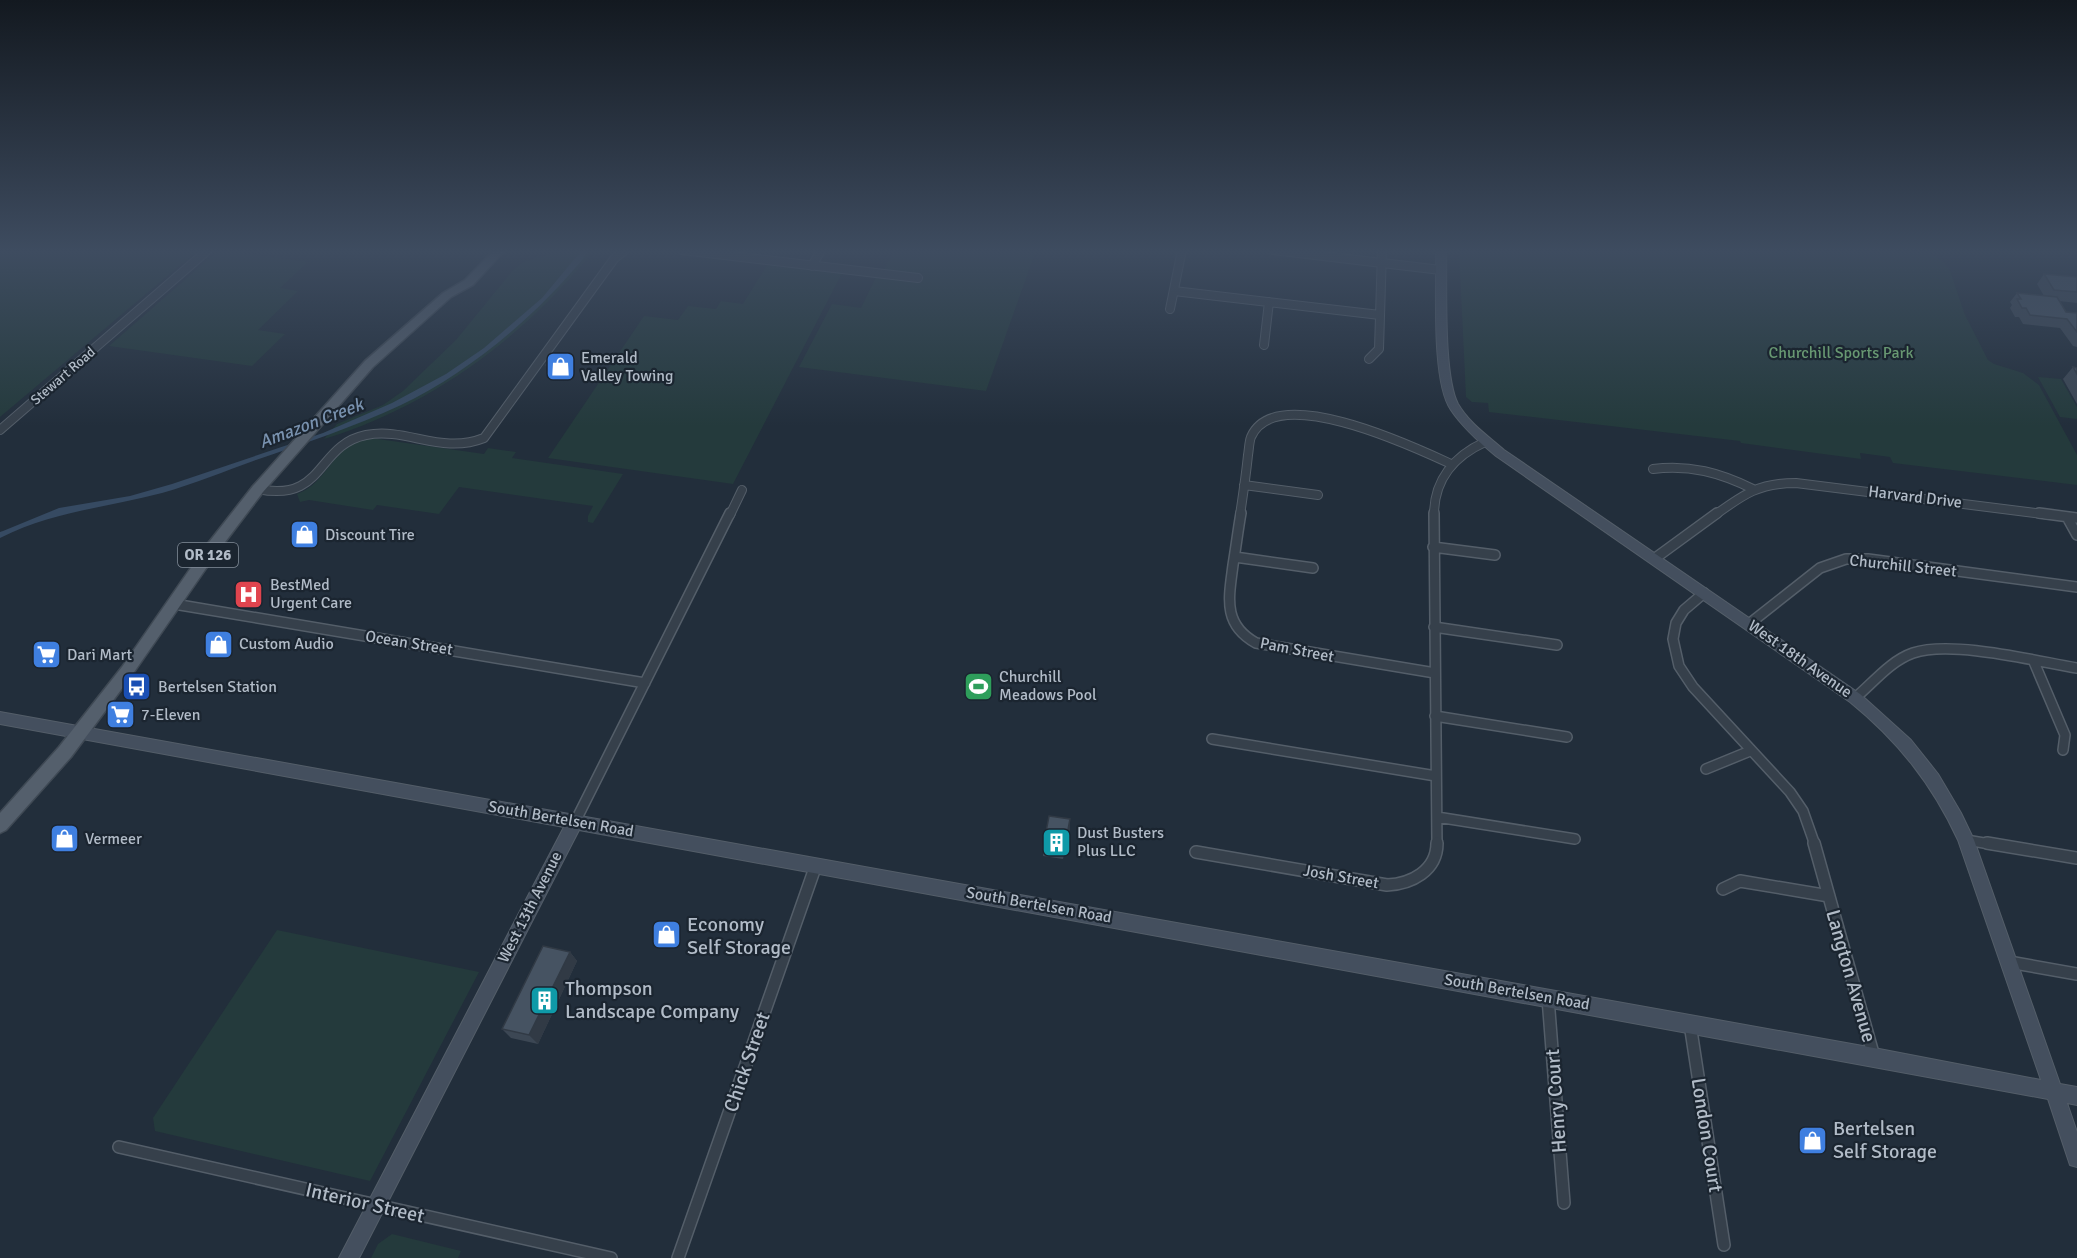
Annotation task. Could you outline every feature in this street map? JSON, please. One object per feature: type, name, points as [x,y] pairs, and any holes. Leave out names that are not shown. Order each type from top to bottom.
[{"type":"main road","name":"OR 126","points":[[0,825],[64,752],[128,671],[226,529],[258,489],[381,351],[431,309]]},
{"type":"street","name":"Stewart Road","points":[[0,430],[140,309]]},
{"type":"street","points":[[258,489],[280,492],[298,488],[311,479],[341,446],[367,435],[382,434],[460,445],[477,442],[490,432],[578,309]]},
{"type":"street","points":[[1264,345],[1268,309]]},
{"type":"street","points":[[1326,309],[1380,315]]},
{"type":"street","points":[[1369,359],[1379,349],[1380,309]]},
{"type":"street","name":"West 18th Avenue","points":[[1442,309],[1445,382],[1455,408],[1485,442],[1855,698],[1879,716],[1917,755],[1946,798],[1966,840],[2077,1158]]},
{"type":"street","name":"Pam Street","points":[[1435,673],[1269,647],[1250,640],[1238,630],[1230,614],[1229,597],[1251,437],[1255,428],[1266,420],[1285,415],[1318,418],[1357,426],[1392,438],[1451,464]]},
{"type":"street","name":"Josh Street","points":[[1196,852],[1387,885],[1416,879],[1431,865],[1437,849],[1434,499],[1442,476],[1451,464],[1466,452],[1485,442]]},
{"type":"street","points":[[1653,470],[1671,467],[1715,472],[1729,476],[1753,489]]},
{"type":"street","name":"Harvard Drive","points":[[1654,559],[1753,489],[1777,483],[1802,483],[2072,517]]},
{"type":"street","points":[[1244,485],[1318,495]]},
{"type":"street","name":"West 13th Avenue","points":[[349,1258],[575,822],[742,490]]},
{"type":"street","points":[[2072,517],[2077,535]]},
{"type":"street","points":[[1433,547],[1495,555]]},
{"type":"street","points":[[1234,557],[1313,568]]},
{"type":"street","name":"Churchill Street","points":[[1749,624],[1820,568],[1846,559],[1868,559],[2077,587]]},
{"type":"street","name":"Langton Avenue","points":[[1704,593],[1684,610],[1676,623],[1673,639],[1676,656],[1693,687],[1790,792],[1803,811],[1809,825],[1874,1057]]},
{"type":"street","name":"Ocean Street","points":[[174,604],[645,683]]},
{"type":"street","points":[[1434,627],[1557,645]]},
{"type":"street","points":[[1855,698],[1899,661],[1911,653],[1926,649],[1942,649],[2077,668]]},
{"type":"street","points":[[2034,662],[2065,735],[2063,750]]},
{"type":"street","points":[[1435,716],[1567,737]]},
{"type":"street","name":"South Bertelsen Road","points":[[0,718],[1874,1057],[2077,1096]]},
{"type":"street","points":[[1212,740],[1436,776]]},
{"type":"street","points":[[1706,769],[1750,751]]},
{"type":"street","points":[[1437,817],[1575,839]]},
{"type":"street","points":[[1966,840],[2077,858]]},
{"type":"street","name":"Chick Street","points":[[678,1258],[816,865]]},
{"type":"street","name":"Langton Avenue","points":[[1723,889],[1740,881],[1829,896]]},
{"type":"street","points":[[2008,962],[2077,974]]},
{"type":"street","name":"Henry Court","points":[[1548,998],[1564,1203]]},
{"type":"street","name":"London Court","points":[[1690,1024],[1724,1245]]},
{"type":"street","name":"Interior Street","points":[[119,1148],[611,1258]]},
{"type":"green space","points":[[0,309],[128,309],[0,417]]},
{"type":"green space","points":[[152,309],[280,309],[258,330],[285,334],[252,366],[109,346]]},
{"type":"green space","points":[[481,309],[540,309],[473,365],[438,388],[364,425],[324,439],[337,424],[383,405],[403,391],[456,340]]},
{"type":"green space","points":[[686,309],[824,309],[733,484],[548,458],[644,316],[678,320]]},
{"type":"green space","points":[[830,309],[1015,309],[986,391],[799,367]]},
{"type":"green space","name":"Churchill Sports Park","points":[[1462,309],[1963,309],[1988,360],[2023,373],[2039,385],[2077,455],[2077,485],[1893,463],[1890,457],[1860,453],[1861,459],[1741,443],[1740,441],[1489,412],[1488,403],[1472,402],[1466,397]]},
{"type":"green space","points":[[2038,377],[2061,379],[2077,407],[2077,419],[2060,417]]},
{"type":"green space","points":[[371,438],[484,454],[488,448],[516,452],[512,458],[623,474],[593,523],[588,522],[588,516],[593,506],[459,487],[439,514],[377,505],[373,510],[309,500],[300,502],[297,494],[317,481],[338,456],[357,442]]},
{"type":"green space","points":[[277,930],[479,972],[370,1181],[155,1131],[153,1118]]},
{"type":"green space","points":[[392,1234],[461,1251],[458,1258],[371,1258],[378,1244]]},
{"type":"water","points":[[530,309],[536,309],[504,338],[454,375],[428,391],[383,413],[186,486],[60,516],[0,538],[0,532],[59,508],[130,496],[323,433],[392,403],[446,374],[484,348]]},
{"type":"building","points":[[2026,309],[2064,309],[2066,312],[2077,313],[2077,332],[2067,319],[2030,315]]},
{"type":"building","points":[[554,355],[569,357],[561,367],[546,365]]},
{"type":"building","name":"Dust Busters Plus LLC","points":[[1049,816],[1070,819],[1064,851],[1043,848]]},
{"type":"building","points":[[543,946],[570,952],[529,1035],[502,1029]]},
{"type":"place","name":"Emerald Valley Towing","points":[[560,367]]},
{"type":"place","name":"Discount Tire","points":[[304,535]]},
{"type":"place","name":"BestMed Urgent Care","points":[[249,594]]},
{"type":"place","name":"Custom Audio","points":[[218,644]]},
{"type":"place","name":"Dari Mart","points":[[46,655]]},
{"type":"place","name":"Churchill Meadows Pool","points":[[978,686]]},
{"type":"place","name":"Bertelsen Station","points":[[137,687]]},
{"type":"place","name":"7-Eleven","points":[[120,715]]},
{"type":"place","name":"Vermeer","points":[[64,839]]},
{"type":"place","name":"Dust Busters Plus LLC","points":[[1056,842]]},
{"type":"place","name":"Economy Self Storage","points":[[666,935]]},
{"type":"place","name":"Thompson Landscape Company","points":[[544,1000]]},
{"type":"place","name":"Bertelsen Self Storage","points":[[1812,1140]]},
{"type":"water label","name":"Amazon Creek","points":[[311,423]]}]
